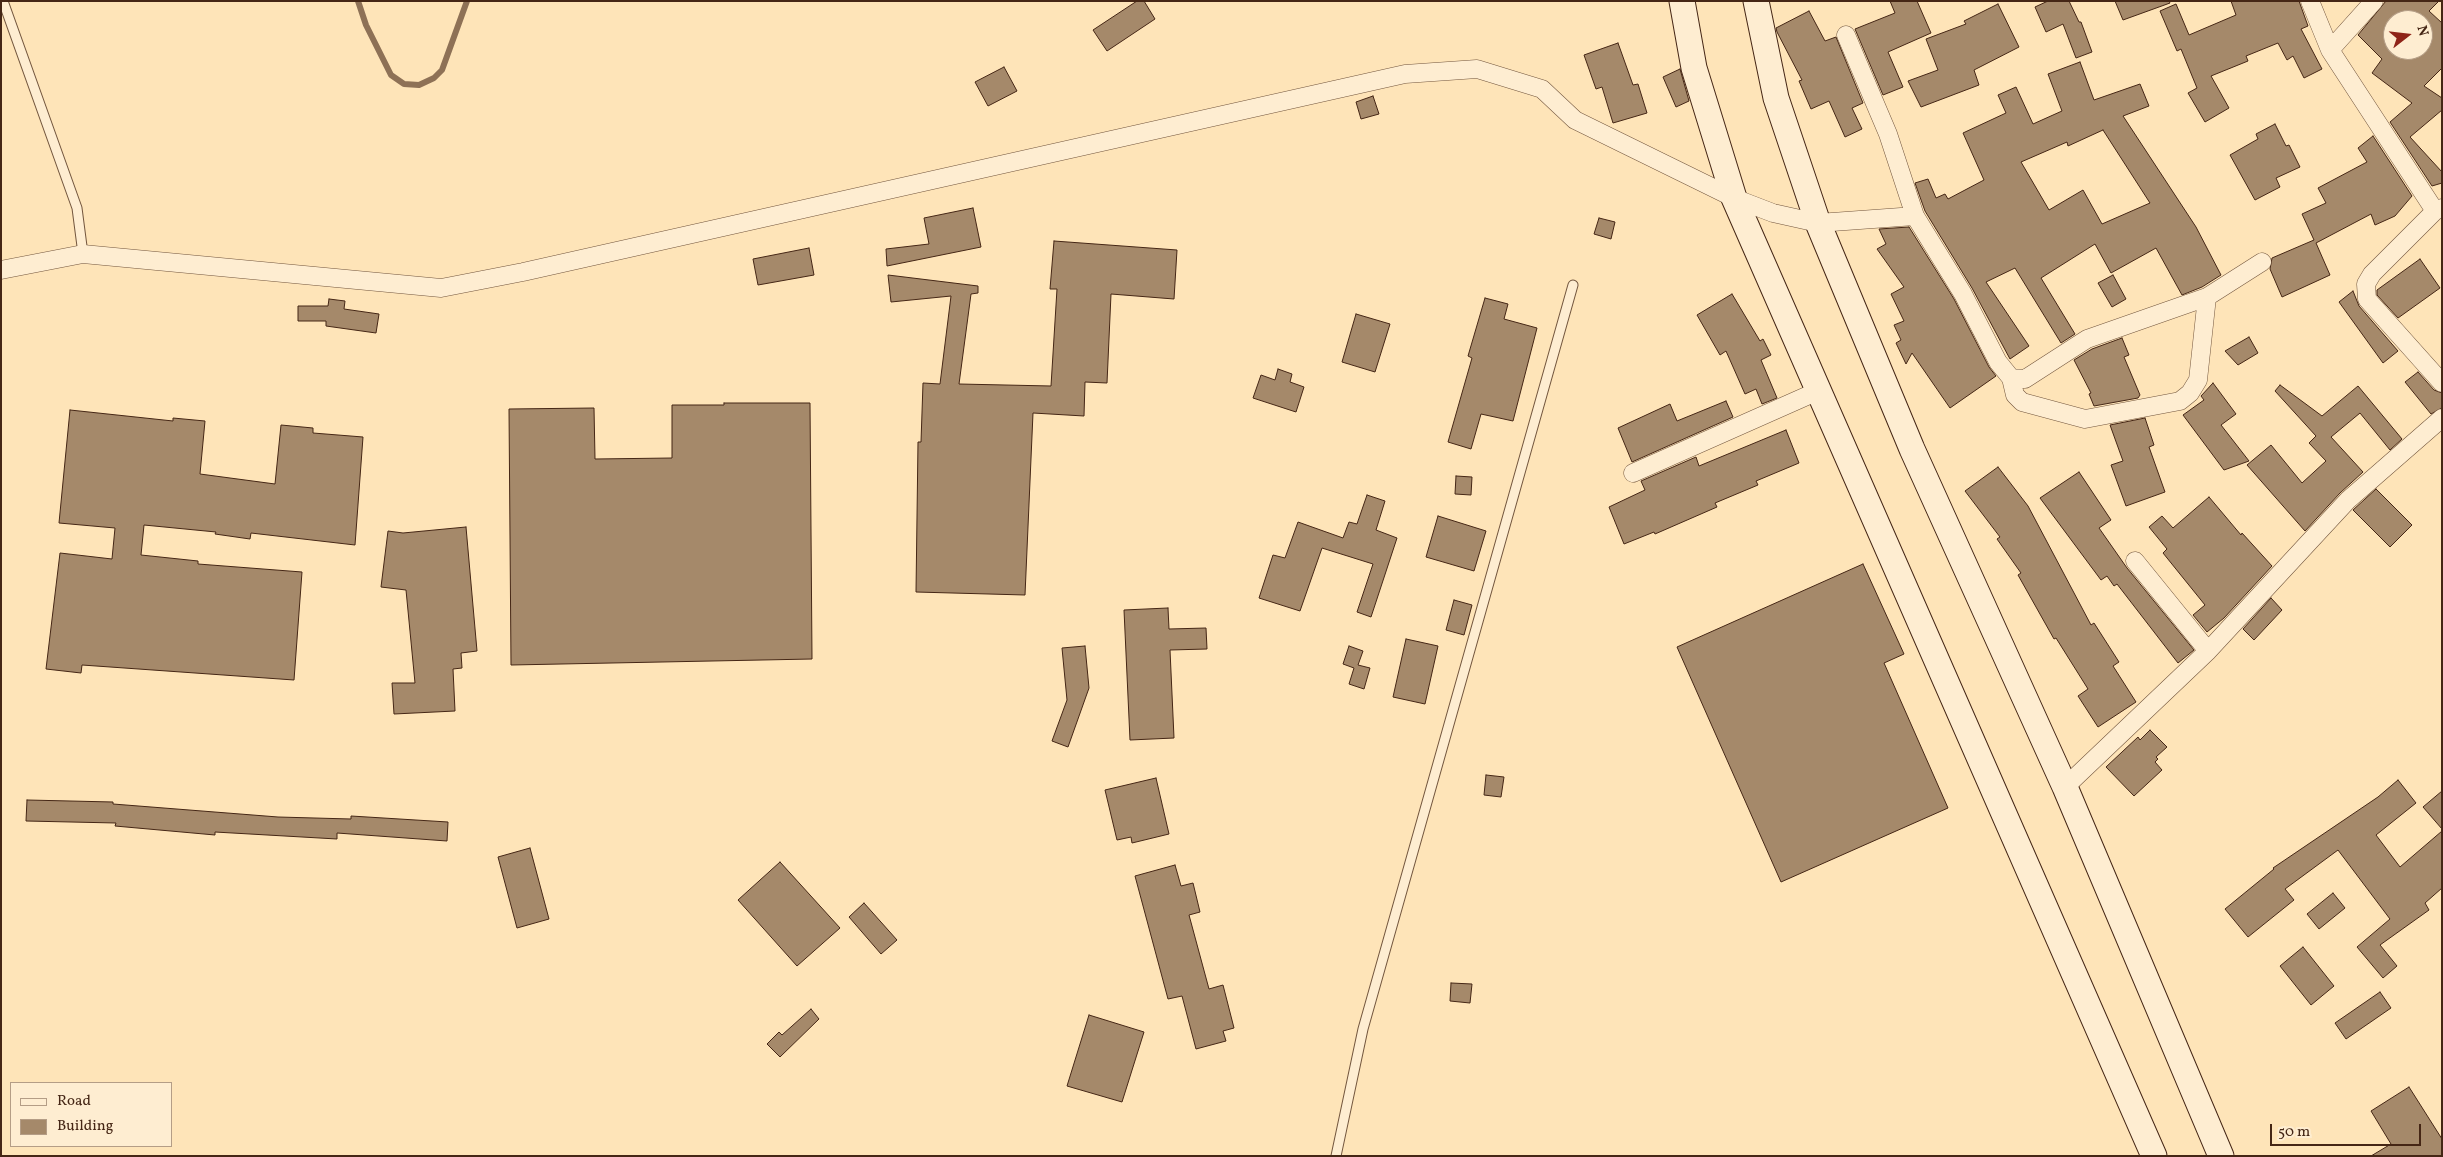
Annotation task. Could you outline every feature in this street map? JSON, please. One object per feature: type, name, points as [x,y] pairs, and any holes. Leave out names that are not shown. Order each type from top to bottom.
[{"type":"street","points":[[1682,1],[1694,68],[1734,198],[2154,1156]]},
{"type":"street","points":[[1756,1],[1776,98],[1818,223],[1909,441],[2066,787],[2221,1156]]},
{"type":"street","points":[[2310,1],[2330,50],[2438,209],[2372,274],[2366,284],[2367,299],[2442,383]]},
{"type":"street","points":[[2330,50],[2374,1]]},
{"type":"street","points":[[1846,35],[1888,134],[1915,216],[1964,294],[1998,362],[2011,378],[2015,395],[2022,402],[2085,419],[2180,401],[2190,393],[2198,380],[2207,297]]},
{"type":"street","points":[[1,270],[83,254],[441,288],[523,272],[1405,74],[1477,69],[1542,89],[1575,120],[1734,198],[1773,213],[1818,223],[1915,216]]},
{"type":"street","points":[[2011,378],[2025,379],[2087,339],[2207,297],[2262,262]]},
{"type":"street","points":[[1633,473],[1818,391]]},
{"type":"street","points":[[2066,787],[2208,651],[2348,500],[2442,418]]},
{"type":"street","points":[[2135,561],[2208,651]]},
{"type":"lane","points":[[3,1],[77,208],[83,254]]},
{"type":"lane","points":[[1336,1156],[1363,1029],[1573,285]]},
{"type":"building","points":[[1137,1],[1144,1],[1155,19],[1107,51],[1093,30]]},
{"type":"building","points":[[1890,1],[1917,1],[1931,33],[1888,52],[1903,87],[1883,95],[1855,29],[1895,13]]},
{"type":"building","points":[[2048,1],[2069,1],[2079,22],[2081,22],[2092,52],[2076,58],[2063,24],[2046,32],[2035,7]]},
{"type":"building","points":[[2115,1],[2169,1],[2170,3],[2123,20]]},
{"type":"building","points":[[2231,1],[2299,1],[2308,26],[2301,29],[2322,69],[2304,78],[2293,56],[2287,60],[2278,43],[2246,56],[2248,61],[2211,76],[2229,108],[2205,122],[2188,93],[2197,88],[2181,49],[2177,51],[2160,11],[2176,4],[2189,35],[2236,15]]},
{"type":"building","points":[[2386,1],[2439,1],[2430,10],[2383,10],[2383,60],[2433,60],[2433,15],[2442,23],[2442,68],[2424,86],[2442,98],[2442,110],[2410,137],[2442,172],[2442,183],[2432,186],[2390,122],[2412,103],[2372,73],[2382,59],[2358,35]]},
{"type":"building","points":[[1998,4],[2019,47],[1974,70],[1979,85],[1921,107],[1908,81],[1938,70],[1926,39],[1966,24],[1964,21]]},
{"type":"building","points":[[1809,11],[1825,41],[1836,37],[1863,103],[1852,108],[1862,129],[1845,137],[1829,101],[1811,109],[1799,81],[1802,80],[1777,32],[1776,28]]},
{"type":"building","points":[[1618,43],[1633,85],[1638,84],[1647,113],[1613,123],[1602,87],[1596,89],[1584,55]]},
{"type":"building","points":[[2080,62],[2094,100],[2140,84],[2149,106],[2123,116],[2196,227],[2221,275],[2202,287],[2182,295],[2156,248],[2111,273],[2095,244],[2041,278],[2075,334],[2061,343],[2015,268],[1986,282],[2029,346],[2010,359],[1972,288],[1925,211],[1915,183],[1928,179],[1936,198],[1945,194],[1948,199],[1984,180],[1963,133],[2006,113],[1998,95],[2016,87],[2033,124],[2062,111],[2048,74]],"holes":[[[2103,130],[2150,203],[2102,224],[2083,190],[2049,210],[2021,162],[2067,142],[2068,146]]]},
{"type":"building","points":[[1004,67],[1017,91],[988,106],[975,82]]},
{"type":"building","points":[[1680,69],[1689,101],[1676,107],[1663,77]]},
{"type":"building","points":[[1373,96],[1379,114],[1361,119],[1356,102]]},
{"type":"building","points":[[2275,124],[2286,146],[2289,145],[2300,167],[2276,178],[2280,187],[2255,200],[2230,155],[2258,139],[2256,134]]},
{"type":"building","points":[[2373,136],[2412,196],[2395,216],[2375,225],[2371,214],[2316,243],[2330,275],[2282,297],[2270,269],[2272,258],[2314,240],[2302,214],[2326,203],[2318,188],[2367,162],[2358,148]]},
{"type":"building","points":[[973,208],[981,247],[887,266],[886,249],[929,244],[924,218]]},
{"type":"building","points":[[1599,218],[1615,222],[1611,239],[1594,234]]},
{"type":"building","points":[[1909,227],[1954,299],[1989,367],[1996,376],[1950,408],[1912,353],[1906,364],[1896,343],[1901,340],[1894,325],[1904,321],[1891,294],[1904,287],[1877,249],[1886,244],[1879,229]]},
{"type":"building","points":[[1054,241],[1177,250],[1174,299],[1111,294],[1107,383],[1085,382],[1084,416],[1033,413],[1025,595],[916,592],[918,442],[921,442],[923,383],[940,384],[951,296],[891,302],[888,275],[978,286],[978,293],[971,294],[959,384],[1051,386],[1057,289],[1050,289]]},
{"type":"building","points":[[809,248],[814,275],[758,285],[753,259]]},
{"type":"building","points":[[2420,259],[2440,288],[2398,318],[2377,295],[2377,290]]},
{"type":"building","points":[[2113,275],[2126,299],[2112,307],[2098,283]]},
{"type":"building","points":[[2353,291],[2359,306],[2398,351],[2383,363],[2339,302]]},
{"type":"building","points":[[1732,294],[1760,341],[1763,339],[1771,355],[1761,360],[1777,398],[1762,404],[1756,389],[1745,394],[1726,351],[1720,355],[1697,315]]},
{"type":"building","points":[[1485,298],[1508,304],[1504,319],[1537,328],[1513,421],[1481,414],[1471,449],[1448,442],[1472,358],[1468,356]]},
{"type":"building","points":[[329,299],[345,301],[344,309],[379,314],[376,333],[326,326],[326,321],[298,321],[298,306],[328,306]]},
{"type":"building","points":[[1356,314],[1390,324],[1375,372],[1342,362]]},
{"type":"building","points":[[2249,337],[2258,353],[2238,365],[2225,351]]},
{"type":"building","points":[[2122,338],[2129,355],[2124,357],[2140,395],[2138,398],[2094,406],[2089,394],[2091,393],[2074,360],[2092,349]]},
{"type":"building","points":[[1278,369],[1292,374],[1290,382],[1304,387],[1296,412],[1253,398],[1261,375],[1275,380]]},
{"type":"building","points":[[2418,372],[2434,390],[2442,393],[2442,408],[2431,414],[2405,382]]},
{"type":"building","points":[[2213,383],[2236,414],[2221,425],[2249,461],[2224,470],[2183,415],[2204,400],[2201,396]]},
{"type":"building","points":[[2280,385],[2322,416],[2358,386],[2402,439],[2390,450],[2360,413],[2331,437],[2363,472],[2340,493],[2305,531],[2247,465],[2271,445],[2302,483],[2326,461],[2309,443],[2316,436],[2275,391]]},
{"type":"building","points":[[1726,401],[1733,417],[1632,462],[1618,428],[1670,404],[1677,421]]},
{"type":"building","points":[[724,403],[810,403],[812,659],[511,665],[509,409],[594,408],[595,459],[672,458],[672,405],[724,405]]},
{"type":"building","points":[[70,410],[173,421],[173,418],[205,421],[200,474],[275,484],[281,425],[313,428],[313,433],[363,437],[355,545],[251,533],[250,539],[215,534],[216,532],[144,525],[141,555],[198,561],[198,564],[302,572],[294,680],[82,665],[81,673],[46,669],[60,553],[112,559],[115,528],[59,523]]},
{"type":"building","points":[[2145,418],[2154,445],[2149,447],[2165,492],[2126,506],[2111,465],[2123,461],[2110,425]]},
{"type":"building","points":[[1786,430],[1799,463],[1756,481],[1758,485],[1715,503],[1717,507],[1655,534],[1654,532],[1624,544],[1609,507],[1645,490],[1641,481],[1696,457],[1699,466]]},
{"type":"building","points":[[1998,467],[2028,506],[2091,625],[2094,623],[2119,662],[2113,666],[2136,702],[2098,727],[2078,696],[2088,689],[2056,638],[2054,639],[2018,575],[2021,573],[1997,539],[2000,537],[1965,491]]},
{"type":"building","points":[[2079,472],[2111,520],[2099,528],[2127,568],[2194,650],[2178,663],[2117,584],[2114,586],[2107,576],[2101,580],[2040,498]]},
{"type":"building","points":[[1456,476],[1472,477],[1471,495],[1455,494]]},
{"type":"building","points":[[2376,489],[2412,525],[2390,547],[2353,510]]},
{"type":"building","points":[[1367,495],[1385,501],[1376,530],[1397,538],[1371,617],[1357,612],[1373,564],[1322,548],[1300,611],[1259,598],[1273,555],[1285,558],[1298,522],[1343,538],[1349,522],[1357,524]]},
{"type":"building","points":[[2209,497],[2241,535],[2242,533],[2272,566],[2224,618],[2207,632],[2193,615],[2205,605],[2163,553],[2167,549],[2149,527],[2162,516],[2173,528]]},
{"type":"building","points":[[1438,516],[1486,531],[1474,571],[1426,557]]},
{"type":"building","points":[[466,527],[477,651],[461,653],[462,668],[453,669],[455,711],[394,714],[392,683],[415,683],[406,590],[381,587],[388,531],[403,533]]},
{"type":"building","points":[[1863,564],[1904,654],[1884,663],[1948,808],[1781,882],[1677,647]]},
{"type":"building","points":[[2271,598],[2282,610],[2254,640],[2243,629]]},
{"type":"building","points":[[1454,600],[1472,605],[1464,635],[1446,630]]},
{"type":"building","points":[[1168,608],[1169,629],[1206,628],[1207,649],[1170,650],[1174,738],[1130,740],[1124,610]]},
{"type":"building","points":[[1406,639],[1438,646],[1425,704],[1393,697]]},
{"type":"building","points":[[1085,646],[1089,688],[1068,747],[1052,741],[1067,700],[1062,648]]},
{"type":"building","points":[[1349,646],[1363,651],[1358,665],[1370,668],[1364,689],[1349,684],[1354,668],[1343,664]]},
{"type":"building","points":[[2150,730],[2167,747],[2156,757],[2158,759],[2155,762],[2162,770],[2134,796],[2106,767],[2138,737],[2140,740]]},
{"type":"building","points":[[1486,775],[1504,777],[1501,797],[1484,795]]},
{"type":"building","points":[[1156,778],[1169,834],[1132,843],[1131,837],[1117,840],[1105,790]]},
{"type":"building","points":[[2398,780],[2416,803],[2376,835],[2400,867],[2442,831],[2442,888],[2425,903],[2429,910],[2380,945],[2397,966],[2383,978],[2357,947],[2390,919],[2338,850],[2285,889],[2294,900],[2248,937],[2225,909],[2273,868],[2378,797]]},
{"type":"building","points":[[2442,791],[2442,829],[2423,807]]},
{"type":"building","points":[[27,800],[113,802],[113,804],[278,817],[351,819],[351,816],[448,822],[447,841],[337,833],[337,839],[215,832],[215,835],[115,826],[116,823],[26,821]]},
{"type":"building","points":[[530,848],[549,919],[517,928],[498,857]]},
{"type":"building","points":[[780,862],[840,928],[797,966],[738,900]]},
{"type":"building","points":[[1175,865],[1181,886],[1193,883],[1200,912],[1189,915],[1209,989],[1223,985],[1234,1028],[1223,1031],[1226,1041],[1196,1049],[1182,996],[1168,999],[1135,876]]},
{"type":"building","points":[[2333,893],[2345,908],[2319,929],[2307,914]]},
{"type":"building","points":[[864,903],[897,940],[881,954],[849,917]]},
{"type":"building","points":[[2303,947],[2334,986],[2311,1005],[2280,966]]},
{"type":"building","points":[[1451,983],[1472,984],[1470,1003],[1450,1001]]},
{"type":"building","points":[[2380,992],[2391,1008],[2346,1039],[2335,1023]]},
{"type":"building","points":[[811,1009],[819,1019],[780,1057],[767,1044],[779,1032],[782,1035]]},
{"type":"building","points":[[1089,1015],[1144,1032],[1122,1102],[1067,1086]]},
{"type":"building","points":[[2409,1087],[2442,1139],[2442,1156],[2371,1156],[2391,1144],[2371,1111]]},
{"type":"waterway","points":[[358,1],[366,25],[391,75],[404,84],[419,85],[434,78],[442,70],[467,1]]}]
